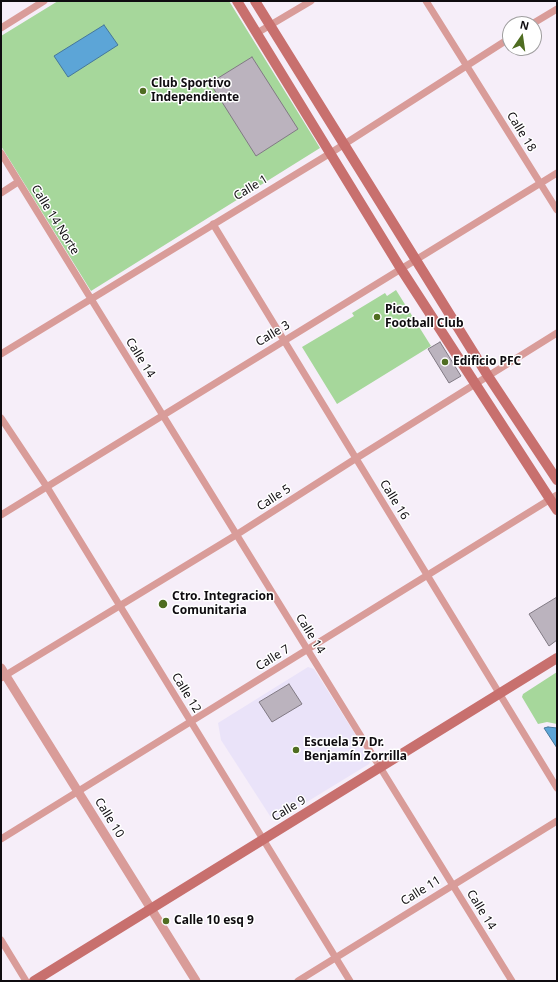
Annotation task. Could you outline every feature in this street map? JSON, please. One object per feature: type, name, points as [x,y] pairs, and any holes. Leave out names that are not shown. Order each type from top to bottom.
[{"type":"main road","points":[[237,1],[329,154],[401,269],[476,384],[554,497],[557,510]]},
{"type":"main road","points":[[255,1],[488,376],[557,480]]},
{"type":"main road","name":"Calle 9","points":[[34,981],[500,695],[557,658]]},
{"type":"street","points":[[1,28],[44,1]]},
{"type":"street","points":[[257,33],[311,1]]},
{"type":"street","name":"Calle 18","points":[[426,1],[557,210]]},
{"type":"street","points":[[542,18],[557,9]]},
{"type":"street","name":"Calle 1","points":[[1,354],[329,154],[502,43]]},
{"type":"street","name":"Calle 14 Norte","points":[[1,153],[90,299]]},
{"type":"street","name":"Calle 3","points":[[1,515],[557,173]]},
{"type":"street","points":[[1,193],[18,182]]},
{"type":"street","name":"Calle 16","points":[[213,224],[354,459],[428,574],[557,788]]},
{"type":"street","name":"Calle 14","points":[[90,299],[512,981]]},
{"type":"street","name":"Calle 5","points":[[2,674],[119,606],[236,535],[354,459],[557,333]]},
{"type":"street","name":"Calle 12","points":[[1,418],[47,487],[262,840],[350,981]]},
{"type":"street","name":"Calle 7","points":[[1,839],[554,497]]},
{"type":"street","name":"Calle 10","points":[[2,674],[78,792],[196,981]]},
{"type":"street","name":"Calle 11","points":[[298,981],[557,821]]},
{"type":"street","points":[[1,940],[26,981]]},
{"type":"shaded area","name":"Escuela 57 Dr. Benjamín Zorrilla","points":[[308,667],[314,669],[371,759],[369,764],[279,819],[270,816],[221,740],[218,723]]},
{"type":"green space","name":"Club Sportivo Independiente","points":[[58,1],[229,1],[320,148],[91,291],[1,146],[1,36]]},
{"type":"green space","points":[[396,290],[431,346],[337,404],[302,347],[354,316],[352,313],[385,293],[387,296]]},
{"type":"green space","points":[[557,672],[557,724],[547,722],[538,724],[522,697],[523,694]]},
{"type":"water","points":[[104,25],[118,45],[68,77],[54,56]]},
{"type":"water","points":[[544,728],[557,728],[557,748]]},
{"type":"building","points":[[252,57],[298,129],[256,156],[210,83]]},
{"type":"building","name":"Edificio PFC","points":[[440,342],[461,376],[449,383],[428,349]]},
{"type":"building","points":[[557,597],[557,640],[549,646],[529,614]]},
{"type":"building","points":[[289,684],[302,704],[272,722],[259,702]]},
{"type":"place","name":"Club Sportivo Independiente","points":[[143,91]]},
{"type":"place","name":"Pico Football Club","points":[[377,317]]},
{"type":"place","name":"Edificio PFC","points":[[445,362]]},
{"type":"place","name":"Ctro. Integracion Comunitaria","points":[[163,604]]},
{"type":"place","name":"Escuela 57 Dr. Benjamín Zorrilla","points":[[296,750]]},
{"type":"place","name":"Calle 10 esq 9","points":[[166,921]]}]
